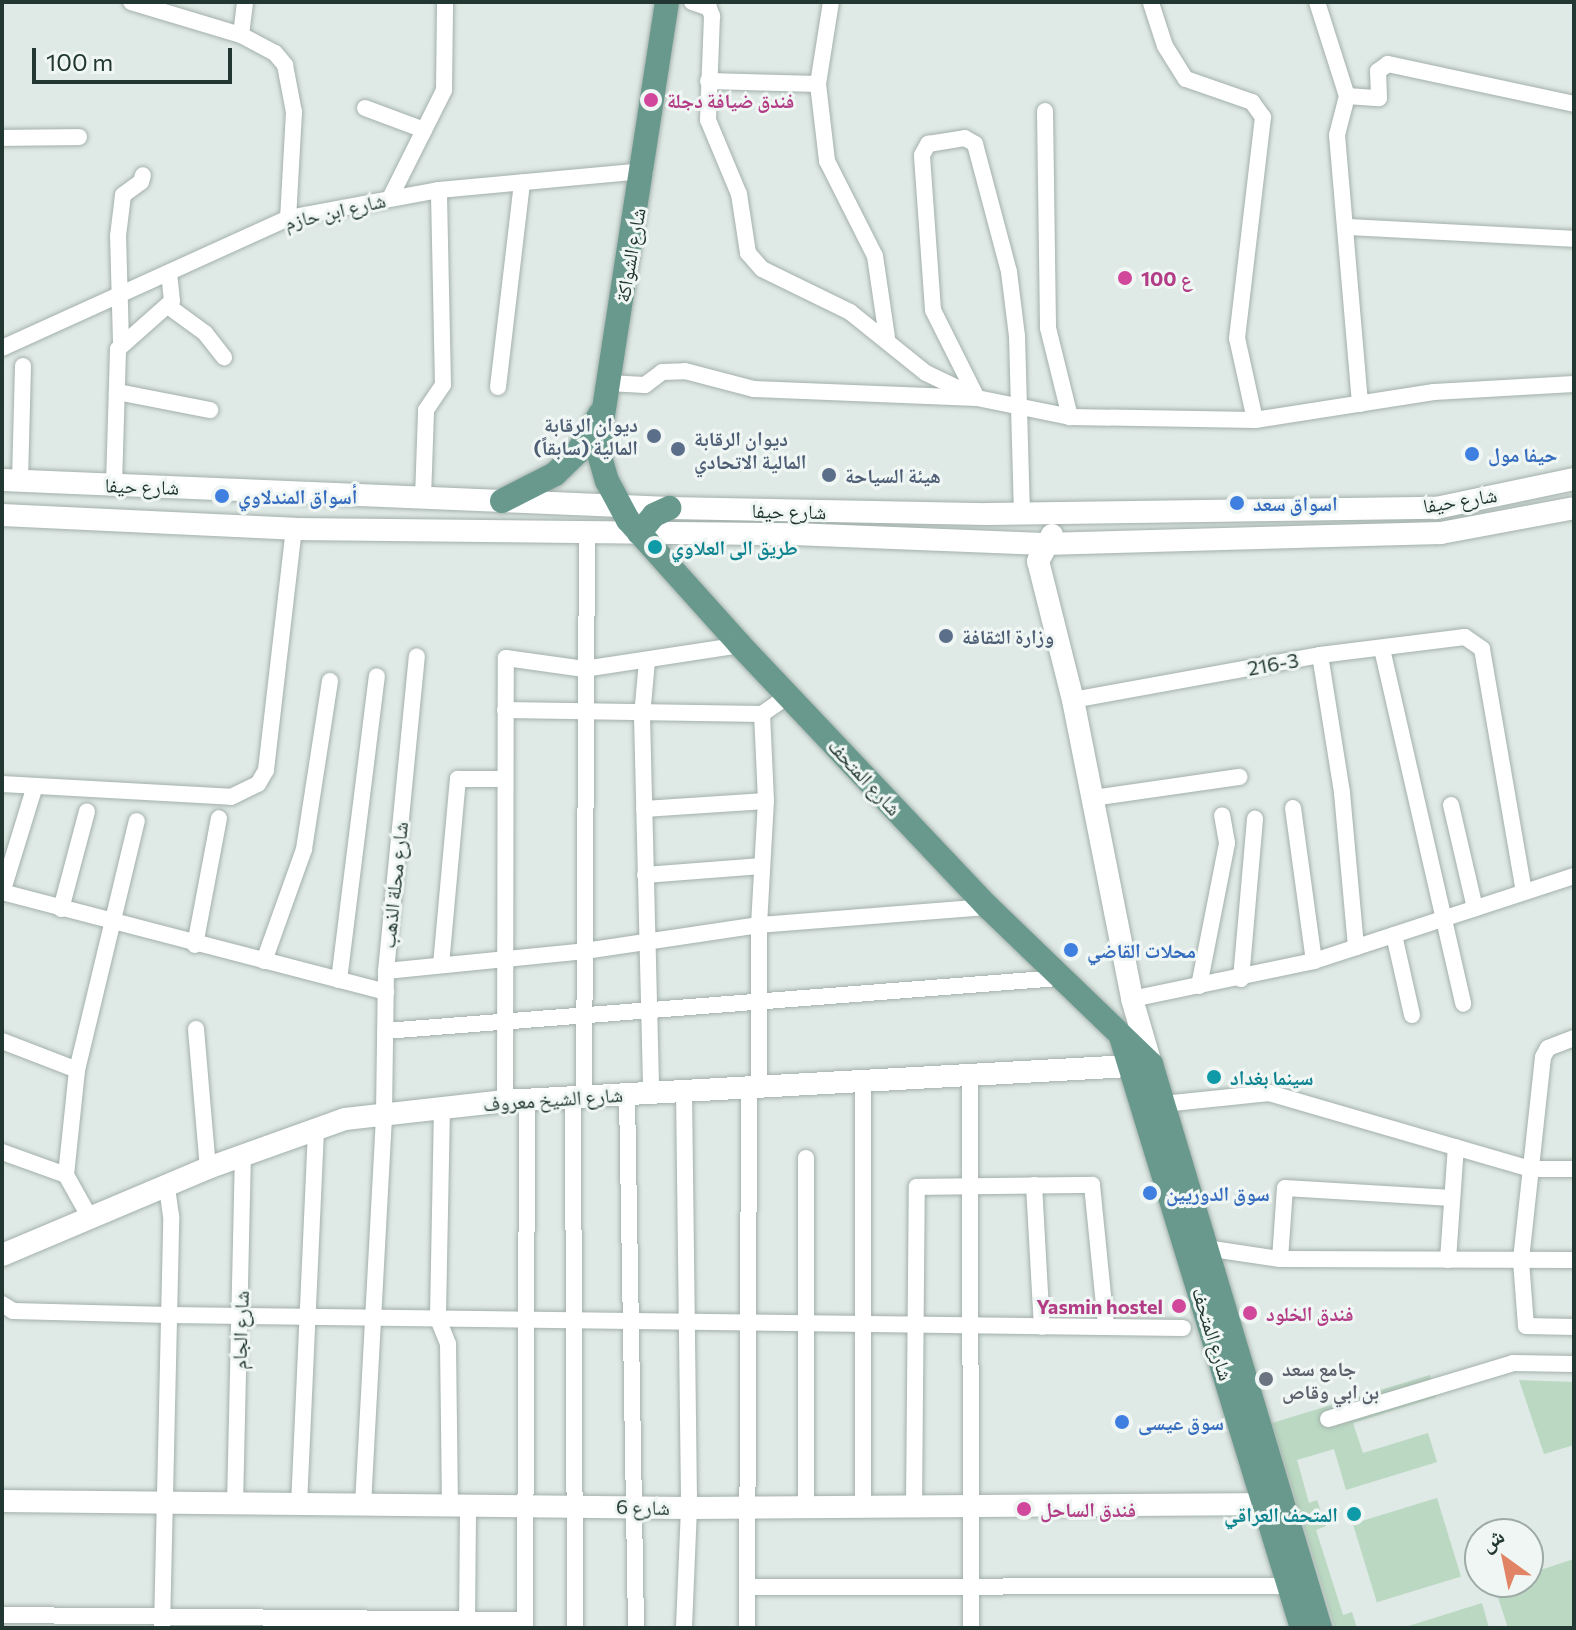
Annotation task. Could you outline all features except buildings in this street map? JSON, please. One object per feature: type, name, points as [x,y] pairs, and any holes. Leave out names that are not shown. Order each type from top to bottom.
[{"type":"main road","name":"شارع الشواكة","points":[[612,505],[600,457],[607,392],[645,171],[667,2]]},
{"type":"main road","points":[[502,501],[555,474],[594,428],[607,392]]},
{"type":"main road","name":"شارع حيفا","points":[[11,480],[669,508],[1022,514],[1436,508],[1574,479]]},
{"type":"main road","points":[[596,533],[613,521],[612,505]]},
{"type":"main road","name":"شارع المتحف","points":[[612,505],[988,907],[1122,1040],[1140,1065],[1163,1104],[1206,1248],[1273,1505],[1288,1586],[1302,1628]]},
{"type":"main road","points":[[639,533],[654,515],[669,508]]},
{"type":"main road","name":"شارع حيفا","points":[[2,515],[294,529],[639,533],[1044,544],[1441,533],[1574,508]]},
{"type":"main road","points":[[1044,544],[1059,528],[1094,513]]},
{"type":"main road","points":[[988,514],[1011,542],[1045,596]]},
{"type":"main road","name":"شارع المتحف","points":[[1044,544],[1038,561],[1073,700],[1093,798],[1133,1003],[1140,1065],[1273,1505],[1320,1628]]},
{"type":"main road","points":[[1122,1040],[1133,1003]]},
{"type":"main road","name":"شارع الشيخ معروف","points":[[3,1254],[243,1155],[316,1129],[384,1113],[505,1101],[1140,1065]]},
{"type":"main road","name":"شارع 6","points":[[2,1501],[689,1508],[1273,1505]]},
{"type":"street","points":[[131,2],[241,35],[275,53],[290,77],[294,112],[288,218]]},
{"type":"street","points":[[241,35],[245,2]]},
{"type":"street","points":[[390,198],[444,90],[445,2]]},
{"type":"street","points":[[692,2],[709,8],[712,16],[708,120],[739,194],[748,253],[778,279],[850,312],[887,337],[926,373],[977,398],[1070,417],[1255,420],[1434,392],[1574,384]]},
{"type":"street","points":[[831,2],[818,84],[827,161],[875,256],[887,337]]},
{"type":"street","points":[[1317,2],[1347,96],[1337,135],[1360,404]]},
{"type":"street","points":[[1151,3],[1165,46],[1186,79],[1252,102],[1263,117],[1237,338],[1255,420]]},
{"type":"street","points":[[1347,96],[1379,98],[1378,71],[1388,64],[1574,104]]},
{"type":"street","points":[[708,81],[818,84]]},
{"type":"street","points":[[365,108],[424,130]]},
{"type":"street","points":[[1045,111],[1048,328],[1070,417]]},
{"type":"street","points":[[2,138],[79,137]]},
{"type":"street","points":[[977,398],[933,310],[922,155],[928,144],[965,138],[975,144],[1009,272],[1019,409],[1022,514]]},
{"type":"street","name":"شارع ابن حازم","points":[[2,348],[288,218],[439,190],[645,171]]},
{"type":"street","points":[[114,485],[122,296],[118,236],[123,195],[141,182],[143,175]]},
{"type":"street","points":[[498,387],[522,182]]},
{"type":"street","points":[[423,498],[426,410],[443,385],[439,190]]},
{"type":"street","points":[[1347,227],[1574,239]]},
{"type":"street","points":[[121,342],[168,306],[173,296],[169,273]]},
{"type":"street","points":[[168,306],[205,333],[224,357]]},
{"type":"street","points":[[11,480],[23,366]]},
{"type":"street","points":[[607,392],[645,385],[671,371],[754,389],[977,398]]},
{"type":"street","points":[[117,392],[210,410]]},
{"type":"street","points":[[2,784],[231,797],[258,784],[266,770],[294,529]]},
{"type":"street","points":[[575,1628],[578,1098],[585,951],[584,669],[596,533]]},
{"type":"street","name":"216-3","points":[[1073,700],[1320,655],[1465,637],[1482,649],[1524,891]]},
{"type":"street","points":[[505,1101],[506,658],[584,669],[740,645]]},
{"type":"street","points":[[1382,649],[1463,1004]]},
{"type":"street","points":[[1320,655],[1342,793],[1356,947]]},
{"type":"street","name":"شارع محلة الذهب","points":[[363,1505],[384,1113],[386,971],[417,657]]},
{"type":"street","points":[[647,661],[642,716],[651,1093]]},
{"type":"street","points":[[339,980],[377,676]]},
{"type":"street","points":[[264,961],[304,849],[330,681]]},
{"type":"street","points":[[505,710],[586,711],[642,716],[762,714],[789,695]]},
{"type":"street","points":[[747,1628],[747,1326],[754,1087],[760,1001],[759,925],[766,801],[762,714]]},
{"type":"street","points":[[1093,798],[1239,777]]},
{"type":"street","points":[[441,965],[458,779],[505,779]]},
{"type":"street","points":[[35,786],[2,892],[115,926],[386,992]]},
{"type":"street","points":[[644,809],[766,801]]},
{"type":"street","points":[[1451,805],[1475,908]]},
{"type":"street","points":[[1293,808],[1314,961]]},
{"type":"street","points":[[61,909],[87,811]]},
{"type":"street","points":[[1199,986],[1227,843],[1222,815]]},
{"type":"street","points":[[195,945],[219,818]]},
{"type":"street","points":[[1241,979],[1255,819]]},
{"type":"street","points":[[90,1218],[66,1175],[77,1070],[115,926],[137,821]]},
{"type":"street","points":[[645,875],[762,866]]},
{"type":"street","points":[[1133,1003],[1314,961],[1442,922],[1574,876]]},
{"type":"street","points":[[386,971],[585,951],[759,925],[988,907]]},
{"type":"street","points":[[1394,935],[1412,1015]]},
{"type":"street","points":[[385,1031],[1058,978]]},
{"type":"street","points":[[196,1029],[208,1168]]},
{"type":"street","points":[[1574,1038],[1548,1048],[1543,1057],[1521,1261],[1526,1326],[1574,1327]]},
{"type":"street","points":[[2,1041],[77,1070]]},
{"type":"street","points":[[970,1076],[973,1327],[971,1628]]},
{"type":"street","points":[[863,1083],[859,1327],[863,1505]]},
{"type":"street","points":[[684,1091],[689,1508],[684,1628]]},
{"type":"street","points":[[1163,1104],[1269,1093],[1530,1169],[1574,1169]]},
{"type":"street","points":[[627,1095],[636,1628]]},
{"type":"street","points":[[2,1615],[162,1621],[525,1624],[527,1100]]},
{"type":"street","points":[[442,1107],[438,1319],[448,1344],[467,1623]]},
{"type":"street","points":[[299,1505],[316,1129]]},
{"type":"street","points":[[1448,1260],[1456,1147]]},
{"type":"street","points":[[2,1152],[66,1175]]},
{"type":"street","name":"شارع الجام","points":[[235,1505],[243,1155]]},
{"type":"street","points":[[806,1158],[806,1506]]},
{"type":"street","points":[[914,1506],[917,1326],[914,1195],[925,1184],[1092,1185],[1106,1326]]},
{"type":"street","points":[[1034,1185],[1042,1327]]},
{"type":"street","points":[[162,1621],[169,1315],[167,1186]]},
{"type":"street","points":[[1280,1259],[1285,1188],[1452,1198]]},
{"type":"street","points":[[1206,1248],[1280,1259],[1574,1260]]},
{"type":"street","points":[[2,1304],[13,1311],[309,1318],[526,1319],[806,1327],[1183,1328]]},
{"type":"street","points":[[1328,1419],[1513,1363],[1574,1364]]},
{"type":"street","points":[[747,1587],[1288,1586]]},
{"type":"shaded area","points":[[466,1618],[465,1628],[2,1628],[2,1621]]},
{"type":"green space","points":[[1430,1375],[1436,1397],[1353,1423],[1363,1453],[1428,1433],[1437,1462],[1346,1490],[1334,1449],[1297,1460],[1309,1503],[1317,1500],[1326,1526],[1316,1530],[1343,1615],[1352,1612],[1357,1628],[1335,1628],[1272,1423]]},
{"type":"green space","points":[[1519,1380],[1574,1382],[1574,1445],[1544,1454]]},
{"type":"green space","points":[[1437,1498],[1461,1576],[1377,1602],[1353,1524]]},
{"type":"green space","points":[[1574,1559],[1574,1628],[1508,1628],[1498,1598],[1544,1598],[1544,1569]]},
{"type":"green space","points":[[1482,1603],[1489,1628],[1402,1628]]},
{"type":"place","name":"فندق ضيافة دجلة","points":[[651,100]]},
{"type":"place","name":"100 ع","points":[[1125,278]]},
{"type":"place","name":"ديوان الرقابة المالية (سابقاً)","points":[[654,436]]},
{"type":"place","name":"ديوان الرقابة المالية الاتحادي","points":[[678,449]]},
{"type":"place","name":"حيفا مول","points":[[1472,454]]},
{"type":"place","name":"هيئة السياحة","points":[[829,475]]},
{"type":"place","name":"أسواق المندلاوي","points":[[222,496]]},
{"type":"place","name":"اسواق سعد","points":[[1237,503]]},
{"type":"place","name":"طريق الى العلاوي","points":[[655,547]]},
{"type":"place","name":"وزارة الثقافة","points":[[946,636]]},
{"type":"place","name":"محلات القاضي","points":[[1071,950]]},
{"type":"place","name":"سينما بغداد","points":[[1214,1077]]},
{"type":"place","name":"سوق الدوريين","points":[[1150,1193]]},
{"type":"place","name":"Yasmin hostel","points":[[1179,1306]]},
{"type":"place","name":"فندق الخلود","points":[[1250,1313]]},
{"type":"place","name":"جامع سعد بن ابي وقاص","points":[[1266,1379]]},
{"type":"place","name":"سوق عيسى","points":[[1122,1422]]},
{"type":"place","name":"فندق الساحل","points":[[1024,1509]]},
{"type":"place","name":"المتحف العراقي","points":[[1354,1514]]}]
